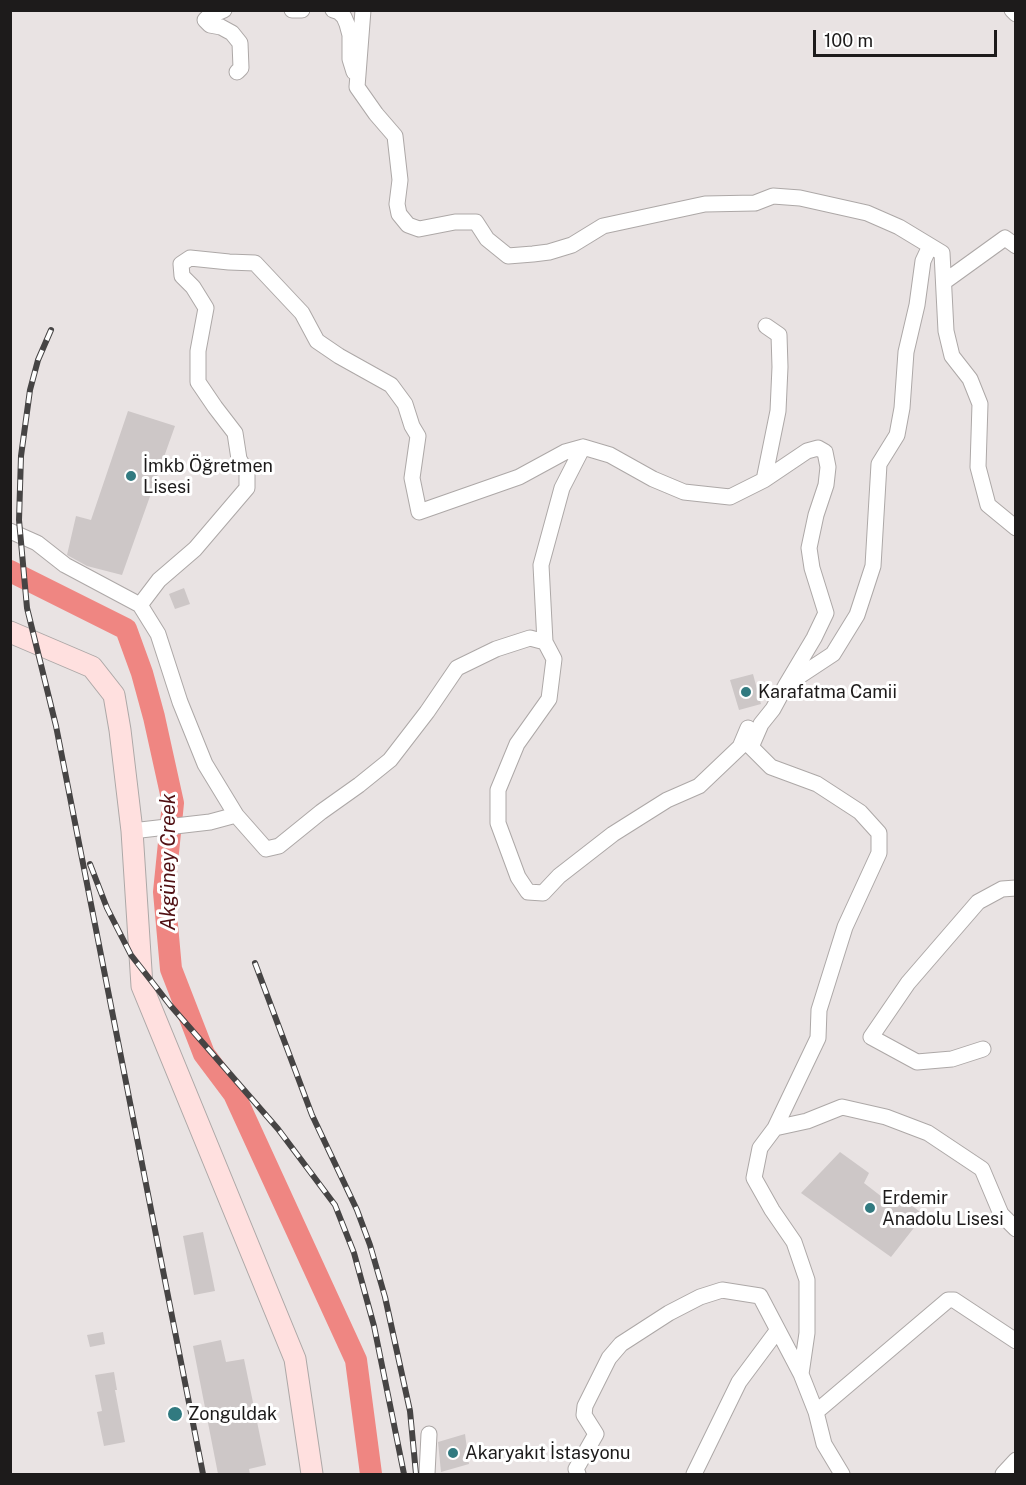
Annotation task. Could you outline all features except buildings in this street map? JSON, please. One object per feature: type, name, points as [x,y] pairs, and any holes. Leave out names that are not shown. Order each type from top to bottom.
[{"type":"street","points":[[224,10],[208,17],[205,21],[231,33],[240,43],[241,68],[237,72]]},
{"type":"street","points":[[292,10],[303,10]]},
{"type":"street","points":[[333,10],[339,12],[347,24],[350,35],[350,59],[357,87],[395,136],[400,180],[397,204],[399,214],[408,225],[419,229],[455,222],[476,222],[487,239],[508,256],[565,248],[603,226],[705,204],[755,203],[773,196],[800,198],[867,213],[900,226],[942,253],[946,332],[952,356],[970,379],[980,404],[978,467],[988,506],[1016,528]]},
{"type":"street","points":[[357,87],[363,10]]},
{"type":"street","points":[[1012,10],[1016,14]]},
{"type":"street","points":[[945,282],[1005,238],[1016,246]]},
{"type":"street","points":[[786,685],[833,654],[857,615],[873,567],[879,464],[897,435],[902,408],[906,352],[917,305],[923,261],[930,246]]},
{"type":"street","points":[[140,605],[159,579],[195,549],[247,488],[248,473],[239,459],[235,433],[198,382],[198,351],[206,308],[193,287],[182,276],[181,264],[190,258],[255,263],[302,313],[317,341],[391,385],[405,404],[418,436],[412,478],[419,512],[519,477],[565,452],[583,447],[610,455],[653,479],[684,492],[730,497],[764,480],[807,451],[818,448],[825,452],[828,467],[826,485],[816,515],[809,548],[812,568],[826,613],[751,747],[771,767],[818,784],[860,812],[879,833],[879,853],[845,927],[819,1010],[818,1038],[775,1128],[760,1148],[754,1178],[794,1242],[807,1280],[807,1333],[801,1374]]},
{"type":"street","points":[[764,480],[778,411],[780,368],[779,335],[766,326]]},
{"type":"street","points":[[583,447],[562,488],[541,565],[545,642],[554,659],[549,699],[517,744],[498,790],[498,823],[518,877],[528,892],[543,893],[559,876],[613,834],[667,800],[699,786],[740,747],[750,725],[762,724]]},
{"type":"street","points":[[10,531],[37,543],[65,565],[140,605],[158,634],[180,702],[205,764],[236,815],[266,849],[279,846],[390,760],[458,668],[496,649],[530,638],[545,642]]},
{"type":"street","points":[[10,632],[92,667],[114,695],[132,831],[142,986],[295,1359],[312,1474]]},
{"type":"street","points":[[132,831],[186,826],[236,815]]},
{"type":"street","points":[[983,1049],[952,1059],[917,1062],[871,1037],[908,983],[978,902],[1002,889],[1016,888]]},
{"type":"street","points":[[775,1128],[807,1122],[842,1107],[886,1117],[928,1133],[982,1169],[1001,1214],[1016,1229]]},
{"type":"street","points":[[578,1474],[576,1469],[596,1434],[584,1415],[585,1406],[609,1358],[621,1344],[669,1313],[700,1297],[723,1290],[760,1296],[801,1374],[816,1413],[824,1444],[842,1474]]},
{"type":"street","points":[[816,1413],[948,1300],[954,1300],[1016,1341]]},
{"type":"street","points":[[694,1474],[739,1382],[777,1331]]},
{"type":"street","points":[[428,1474],[429,1434]]},
{"type":"street","points":[[1003,1474],[1016,1460]]},
{"type":"waterway","name":"Akgüney Creek","points":[[10,571],[126,629],[142,673],[154,717],[173,803],[164,892],[171,969],[204,1054],[234,1094],[356,1360],[371,1474]]},
{"type":"railway","points":[[51,330],[38,360],[30,390],[21,456],[19,520],[27,608],[56,726],[203,1474]]},
{"type":"railway","points":[[90,864],[107,908],[131,955],[170,1005],[278,1129],[335,1205],[354,1253],[374,1326],[404,1474]]},
{"type":"railway","points":[[255,963],[312,1115],[357,1210],[370,1245],[385,1297],[410,1411],[416,1474]]},
{"type":"place","name":"İmkb Öğretmen Lisesi","points":[[131,476]]},
{"type":"place","name":"Karafatma Camii","points":[[746,692]]},
{"type":"place","name":"Erdemir Anadolu Lisesi","points":[[870,1208]]},
{"type":"place","name":"Zonguldak","points":[[175,1414]]},
{"type":"place","name":"Akaryakıt İstasyonu","points":[[453,1453]]}]
